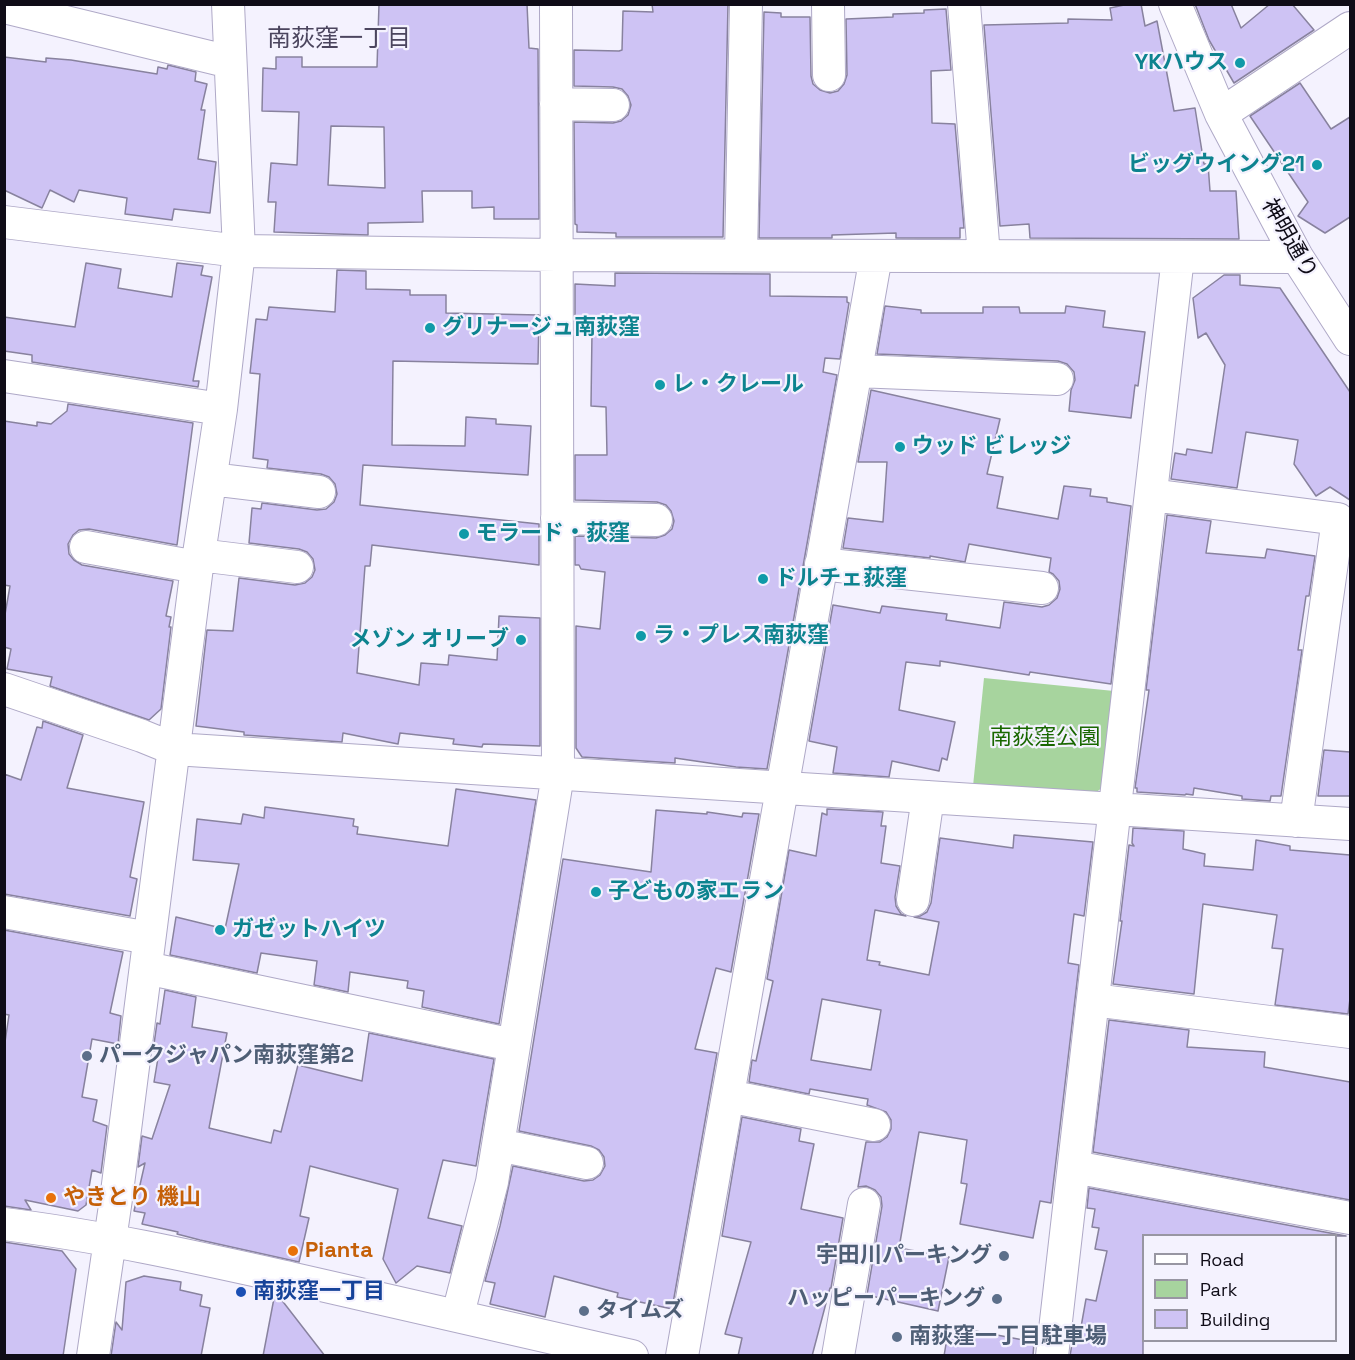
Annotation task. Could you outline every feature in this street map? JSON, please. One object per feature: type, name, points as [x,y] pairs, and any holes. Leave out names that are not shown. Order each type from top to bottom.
[{"type":"street","points":[[93,1356],[198,561],[222,410],[238,251],[228,4]]},
{"type":"street","points":[[458,1314],[492,1182],[558,774],[556,4]]},
{"type":"street","points":[[741,255],[746,4]]},
{"type":"street","points":[[828,4],[830,75]]},
{"type":"street","points":[[964,4],[984,256]]},
{"type":"street","name":"神明通り","points":[[1175,4],[1221,114],[1297,257],[1350,339]]},
{"type":"street","points":[[4,7],[230,62]]},
{"type":"street","points":[[1221,114],[1350,28]]},
{"type":"street","points":[[556,104],[613,105]]},
{"type":"street","points":[[4,222],[238,251],[556,255],[1297,257]]},
{"type":"street","points":[[682,1356],[876,256]]},
{"type":"street","points":[[1052,1356],[1178,257]]},
{"type":"street","points":[[855,371],[1057,379]]},
{"type":"street","points":[[4,375],[222,410]]},
{"type":"street","points":[[211,479],[319,492]]},
{"type":"street","points":[[1151,495],[1338,519],[1296,821]]},
{"type":"street","points":[[557,518],[656,520]]},
{"type":"street","points":[[86,548],[198,561],[297,567]]},
{"type":"street","points":[[821,564],[1042,588]]},
{"type":"street","points":[[4,689],[174,749],[1350,824]]},
{"type":"street","points":[[901,858],[918,797]]},
{"type":"street","points":[[913,900],[918,797]]},
{"type":"street","points":[[4,912],[147,953],[513,1045]]},
{"type":"street","points":[[1093,1000],[1350,1032]]},
{"type":"street","points":[[728,1096],[874,1125]]},
{"type":"street","points":[[498,1145],[587,1163]]},
{"type":"street","points":[[1074,1167],[1350,1218]]},
{"type":"street","points":[[837,1356],[864,1204]]},
{"type":"street","points":[[4,1224],[109,1239],[458,1314],[632,1356]]},
{"type":"green space","name":"南荻窪公園","points":[[984,678],[1114,691],[1103,787],[1090,797],[973,786]]},
{"type":"building","points":[[379,4],[527,4],[529,48],[538,49],[539,219],[494,219],[494,207],[472,208],[472,191],[422,191],[423,222],[368,223],[368,235],[274,232],[276,202],[268,202],[271,163],[297,165],[299,112],[262,111],[263,68],[276,69],[276,57],[302,57],[302,67],[377,67]],"holes":[[[331,126],[384,127],[385,188],[328,185]]]},
{"type":"building","points":[[652,4],[728,4],[723,237],[616,237],[616,233],[577,232],[574,122],[613,123],[621,121],[628,115],[631,105],[622,89],[574,86],[574,50],[622,50],[623,11],[653,12]]},
{"type":"building","points":[[1141,4],[1145,26],[1157,21],[1174,111],[1195,108],[1204,164],[1208,164],[1210,191],[1236,191],[1239,239],[1030,238],[1029,224],[1000,226],[984,25],[1068,23],[1068,19],[1112,20],[1110,8]]},
{"type":"building","points":[[1195,4],[1231,4],[1241,28],[1270,4],[1292,4],[1314,30],[1234,83],[1209,40]]},
{"type":"building","points":[[946,9],[951,70],[931,71],[932,123],[955,124],[964,228],[960,228],[960,238],[896,238],[896,233],[832,235],[832,238],[759,238],[764,12],[781,13],[781,17],[810,17],[813,84],[820,90],[830,93],[838,91],[847,75],[846,19],[893,17],[893,14],[924,13],[924,10]]},
{"type":"building","points":[[4,57],[46,62],[46,58],[71,60],[157,74],[158,67],[167,69],[168,65],[196,72],[195,81],[207,84],[201,110],[205,110],[198,159],[216,162],[210,213],[174,209],[172,220],[125,214],[127,198],[79,190],[74,202],[50,190],[42,208],[4,190]]},
{"type":"building","name":"ビッグウイング21","points":[[1300,83],[1331,129],[1350,117],[1350,217],[1325,233],[1298,216],[1308,202],[1250,116]]},
{"type":"building","points":[[86,263],[121,269],[118,288],[172,297],[177,263],[203,266],[201,275],[212,277],[193,381],[199,381],[198,387],[32,362],[32,355],[4,351],[4,317],[75,327]]},
{"type":"building","points":[[337,270],[366,271],[366,289],[410,290],[410,295],[446,295],[446,313],[539,315],[538,364],[393,361],[392,445],[465,446],[466,417],[496,419],[496,424],[531,426],[528,475],[363,465],[360,505],[539,524],[539,565],[372,545],[370,566],[365,566],[357,673],[419,685],[421,663],[448,665],[449,655],[497,660],[499,616],[540,618],[540,746],[483,744],[482,747],[453,744],[454,739],[400,733],[398,744],[343,733],[342,742],[244,735],[244,732],[196,726],[207,630],[233,631],[239,578],[295,585],[305,583],[312,577],[315,570],[313,559],[307,552],[249,543],[252,508],[261,509],[262,503],[317,510],[326,509],[334,502],[337,494],[335,484],[329,477],[321,474],[267,468],[268,460],[253,458],[260,374],[250,373],[256,319],[267,320],[269,307],[335,312]]},
{"type":"building","points":[[615,273],[770,274],[770,296],[847,297],[849,303],[840,359],[825,358],[823,372],[837,375],[767,769],[675,758],[675,763],[582,757],[576,748],[576,626],[600,629],[605,572],[581,569],[579,565],[575,565],[575,536],[656,538],[672,529],[674,521],[666,505],[657,502],[575,500],[575,455],[607,455],[606,407],[591,406],[592,332],[575,331],[575,284],[615,286]]},
{"type":"building","points":[[1224,275],[1240,275],[1240,285],[1280,288],[1350,392],[1350,500],[1330,487],[1316,496],[1294,464],[1298,440],[1246,432],[1237,488],[1171,479],[1175,453],[1186,455],[1187,449],[1212,453],[1225,365],[1206,333],[1198,338],[1193,298]]},
{"type":"building","points":[[885,306],[921,310],[921,313],[983,313],[983,307],[1019,307],[1020,313],[1065,313],[1066,306],[1105,311],[1103,327],[1145,332],[1131,418],[1069,411],[1071,390],[1075,380],[1074,372],[1067,364],[1058,361],[877,354]]},
{"type":"building","points":[[871,390],[1000,419],[987,474],[1003,477],[997,508],[1058,519],[1064,486],[1091,489],[1090,496],[1107,498],[1107,502],[1131,506],[1111,684],[1030,672],[1029,675],[940,661],[940,666],[906,662],[899,710],[955,722],[947,760],[942,758],[939,771],[892,761],[889,777],[833,773],[837,747],[809,741],[833,605],[880,613],[882,606],[947,614],[946,620],[1000,628],[1004,602],[1042,607],[1049,605],[1057,598],[1060,589],[1059,581],[1049,572],[1051,558],[969,544],[965,562],[930,556],[930,558],[843,548],[848,518],[883,522],[887,462],[858,462]]},
{"type":"building","points":[[68,404],[193,423],[177,545],[89,529],[79,530],[68,544],[69,554],[82,565],[173,581],[166,616],[171,617],[169,627],[171,627],[161,709],[149,720],[50,686],[52,677],[7,669],[11,649],[4,647],[4,620],[10,586],[4,585],[4,421],[37,426],[37,422],[51,424],[67,411]]},
{"type":"building","points":[[1167,515],[1211,521],[1206,553],[1265,558],[1267,549],[1315,556],[1298,650],[1302,650],[1281,796],[1271,796],[1270,801],[1242,799],[1242,796],[1194,788],[1193,795],[1185,795],[1137,792],[1135,788],[1149,690],[1146,690]]},
{"type":"building","points":[[43,721],[83,735],[67,788],[144,802],[130,877],[137,879],[130,916],[4,894],[4,774],[21,780],[37,727],[42,728]]},
{"type":"building","points":[[1324,750],[1350,752],[1350,796],[1318,796]]},
{"type":"building","points":[[456,789],[536,800],[499,1024],[422,1007],[424,991],[407,988],[408,981],[350,972],[348,992],[314,985],[317,961],[261,953],[257,973],[170,955],[176,917],[225,929],[239,864],[193,860],[197,819],[241,824],[243,814],[264,818],[265,807],[354,819],[353,826],[358,827],[357,834],[448,846]]},
{"type":"building","points":[[827,809],[883,812],[881,826],[886,826],[881,863],[900,866],[895,897],[896,906],[901,914],[906,916],[875,910],[867,960],[880,962],[879,965],[929,975],[939,922],[914,917],[927,912],[931,903],[940,838],[1013,848],[1014,835],[1093,842],[1084,916],[1074,914],[1068,963],[1079,965],[1051,1203],[1040,1201],[1033,1238],[960,1224],[967,1184],[961,1183],[967,1140],[919,1132],[899,1248],[949,1257],[938,1311],[867,1295],[882,1206],[881,1197],[875,1190],[866,1186],[858,1187],[866,1142],[880,1142],[887,1137],[891,1129],[891,1120],[886,1112],[867,1105],[868,1099],[810,1089],[809,1094],[749,1082],[752,1060],[756,1061],[773,981],[767,979],[789,850],[816,856],[822,813],[827,815]],"holes":[[[822,999],[881,1010],[871,1070],[811,1060]]]},
{"type":"building","points":[[656,810],[707,814],[707,812],[742,817],[743,813],[759,814],[731,972],[716,968],[695,1049],[717,1053],[672,1309],[617,1297],[618,1293],[554,1276],[545,1317],[490,1304],[495,1283],[485,1281],[513,1166],[584,1181],[593,1180],[600,1175],[605,1166],[604,1157],[599,1150],[591,1146],[519,1131],[563,859],[651,872]]},
{"type":"building","points":[[1133,828],[1184,831],[1183,849],[1205,854],[1204,866],[1253,870],[1256,840],[1290,846],[1290,850],[1350,855],[1350,999],[1348,1014],[1275,1005],[1283,949],[1272,948],[1277,915],[1203,904],[1194,994],[1113,984],[1129,845],[1134,846],[1132,843]]},
{"type":"building","points":[[4,930],[123,952],[110,1013],[121,1016],[118,1044],[92,1039],[82,1097],[97,1100],[93,1121],[107,1126],[101,1173],[92,1170],[86,1205],[78,1211],[25,1200],[31,1210],[4,1206],[4,1049],[9,1015],[4,1014]]},
{"type":"building","points":[[165,990],[196,997],[192,1027],[227,1033],[209,1128],[271,1143],[274,1130],[281,1132],[298,1065],[362,1081],[369,1033],[494,1059],[476,1166],[443,1160],[428,1218],[462,1226],[450,1273],[417,1266],[396,1283],[383,1259],[398,1189],[310,1166],[300,1216],[309,1218],[299,1262],[200,1240],[177,1234],[178,1232],[142,1224],[145,1213],[134,1211],[145,1163],[138,1167],[142,1136],[152,1139],[170,1085],[154,1082],[159,1052],[153,1051]]},
{"type":"building","points":[[1109,1020],[1189,1030],[1187,1047],[1265,1052],[1264,1067],[1350,1082],[1350,1200],[1093,1152]]},
{"type":"building","points":[[742,1117],[801,1129],[799,1141],[814,1144],[801,1209],[843,1218],[831,1288],[812,1356],[738,1356],[742,1338],[725,1334],[751,1242],[722,1236]]},
{"type":"building","points":[[1089,1188],[1335,1234],[1142,1234],[1143,1356],[1070,1356],[1075,1326],[1081,1327],[1086,1299],[1096,1301],[1107,1251],[1095,1249],[1099,1228],[1092,1227],[1095,1209],[1087,1208]]},
{"type":"building","points":[[4,1242],[62,1251],[76,1269],[63,1356],[4,1356]]},
{"type":"building","points":[[144,1276],[181,1282],[180,1290],[202,1295],[200,1306],[210,1308],[201,1356],[111,1356],[116,1322],[122,1330],[126,1282]]},
{"type":"building","points":[[275,1293],[277,1294],[325,1356],[263,1356]]},
{"type":"building","points":[[949,1326],[1034,1342],[1033,1356],[944,1356]]},
{"type":"place","name":"YKハウス","points":[[1240,63]]},
{"type":"place","name":"ビッグウイング21","points":[[1317,165]]},
{"type":"place","name":"グリナージュ南荻窪","points":[[430,328]]},
{"type":"place","name":"レ・クレール","points":[[660,385]]},
{"type":"place","name":"ウッド ビレッジ","points":[[900,447]]},
{"type":"place","name":"モラード・荻窪","points":[[464,534]]},
{"type":"place","name":"ドルチェ荻窪","points":[[763,579]]},
{"type":"place","name":"ラ・プレス南荻窪","points":[[641,636]]},
{"type":"place","name":"メゾン オリーブ","points":[[521,640]]},
{"type":"place","name":"子どもの家エラン","points":[[596,892]]},
{"type":"place","name":"ガゼットハイツ","points":[[220,930]]},
{"type":"place","name":"パークジャパン南荻窪第2","points":[[87,1056]]},
{"type":"place","name":"やきとり 機山","points":[[51,1198]]},
{"type":"place","name":"Pianta","points":[[293,1251]]},
{"type":"place","name":"宇田川パーキング","points":[[1004,1256]]},
{"type":"place","name":"南荻窪一丁目","points":[[241,1292]]},
{"type":"place","name":"ハッピーパーキング","points":[[997,1299]]},
{"type":"place","name":"タイムズ","points":[[584,1311]]},
{"type":"place","name":"南荻窪一丁目駐車場","points":[[897,1337]]},
{"type":"district","name":"南荻窪一丁目","points":[[339,39]]}]
